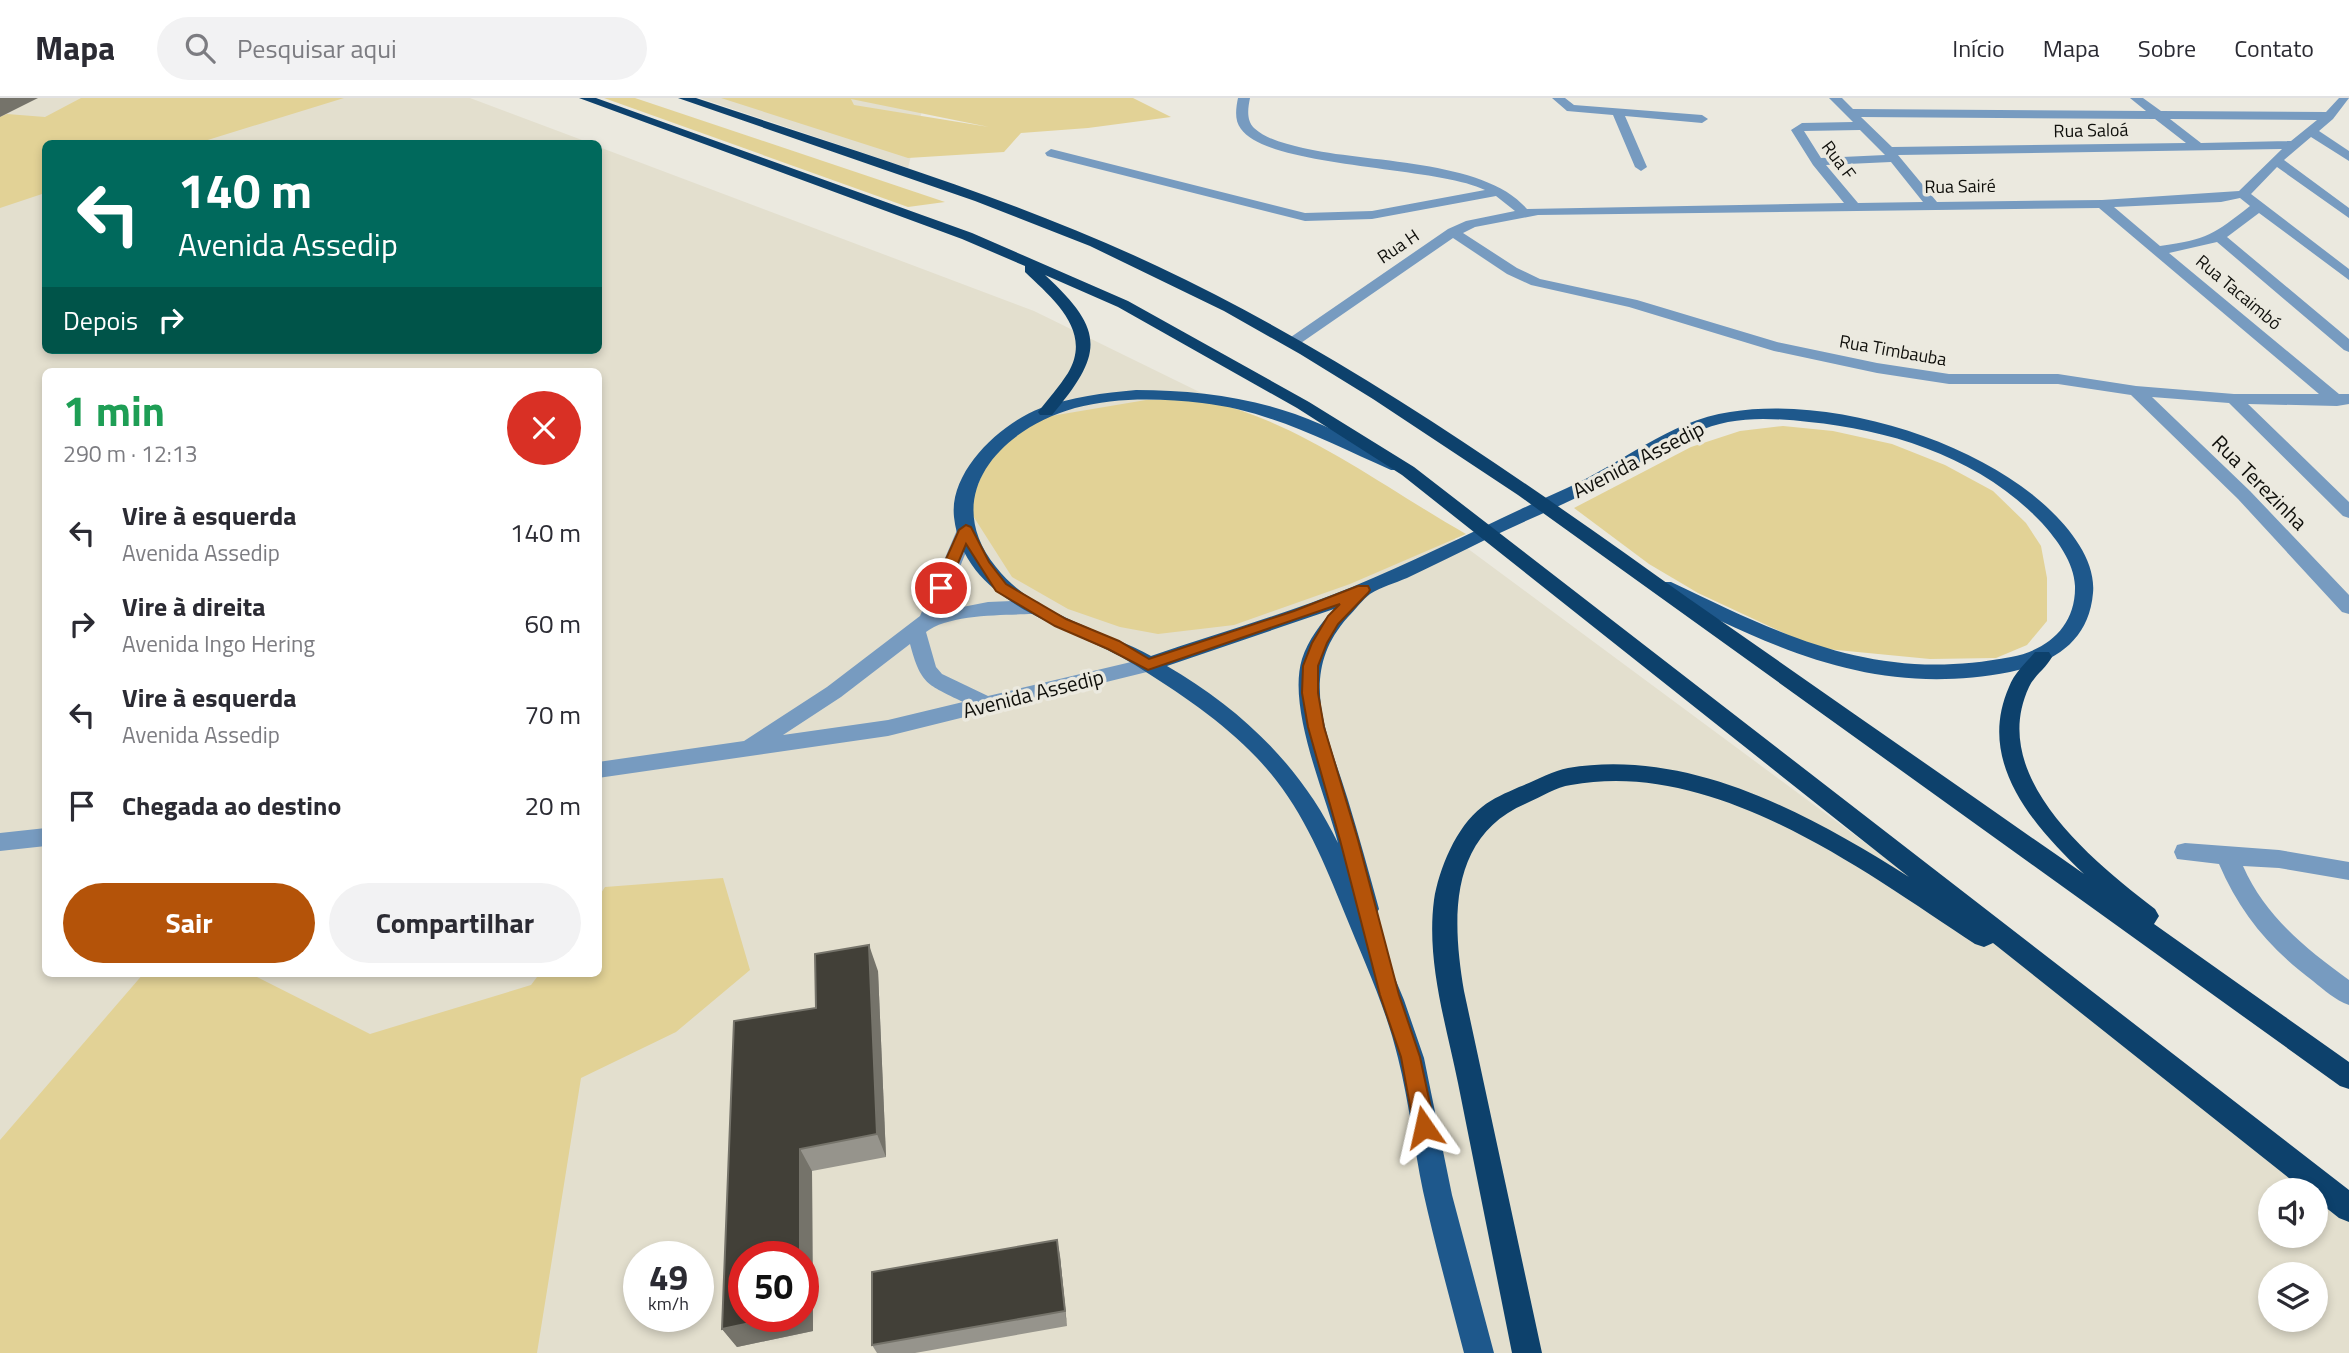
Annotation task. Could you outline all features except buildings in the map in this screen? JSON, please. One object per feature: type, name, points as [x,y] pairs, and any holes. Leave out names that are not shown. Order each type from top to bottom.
[{"type":"highway","points":[[585,98],[967,236],[1123,304],[1281,392],[1408,471],[2349,1208]]},
{"type":"highway","points":[[684,98],[1002,207],[1151,269],[1293,342],[1404,410],[1648,579],[2349,1077]]},
{"type":"highway","points":[[1015,256],[1058,295],[1074,314],[1083,331],[1085,343],[1082,364],[1070,386],[1046,412]]},
{"type":"highway","points":[[2042,657],[2020,684],[2011,711],[2011,751],[2019,782],[2031,804],[2059,837],[2128,902],[2259,1003],[2283,1029]]},
{"type":"highway","points":[[1527,1353],[1449,973],[1446,900],[1457,859],[1486,816],[1527,790],[1577,774],[1640,773],[1695,783],[1755,802],[1832,840],[2086,1001]]},
{"type":"main road","points":[[1408,471],[1293,419],[1254,406],[1213,398],[1128,396],[1086,402],[1046,412],[989,452],[978,466],[963,496],[966,530],[983,564],[1001,588],[1032,607],[1114,645],[1204,699],[1238,728],[1292,783],[1333,855],[1389,995],[1410,1057],[1438,1197],[1479,1353]]},
{"type":"main road","name":"Avenida Assedip","points":[[1148,665],[1300,615],[1363,590],[1600,479],[1679,433],[1724,418],[1762,414],[1832,418],[1879,425],[1927,441],[1987,470],[2048,516],[2069,547],[2084,582],[2082,612],[2066,640],[2042,657],[1995,670],[1939,674],[1879,669],[1815,655],[1762,635],[1648,579]]},
{"type":"main road","points":[[1363,590],[1333,620],[1319,643],[1310,666],[1310,693],[1316,727],[1349,840],[1389,995]]},
{"type":"main road","points":[[2265,1144],[2349,1216]]},
{"type":"street","points":[[1244,98],[1241,111],[1245,128],[1267,142],[1311,153],[1460,177],[1498,192],[1530,212]]},
{"type":"street","points":[[1558,98],[1571,108],[1702,119]]},
{"type":"street","points":[[1835,98],[1891,155],[1932,205]]},
{"type":"street","points":[[2136,98],[2199,147]]},
{"type":"street","points":[[1849,113],[2158,115],[2340,108]]},
{"type":"street","points":[[2340,108],[2276,160],[2244,194],[2349,276]]},
{"type":"street","points":[[1618,113],[1641,167]]},
{"type":"street","name":"Rua F","points":[[1853,206],[1817,162],[1798,128],[1862,126]]},
{"type":"street","points":[[2311,131],[2349,158]]},
{"type":"street","name":"Rua Saloá","points":[[1817,162],[1891,155],[2294,145]]},
{"type":"street","points":[[1051,153],[1305,217],[1372,215],[1498,192]]},
{"type":"street","points":[[2276,160],[2349,215]]},
{"type":"street","name":"Rua Sairé","points":[[1530,212],[2102,204],[2221,198],[2244,194]]},
{"type":"street","name":"Rua Tacaimbó","points":[[2102,204],[2341,398],[2349,412]]},
{"type":"street","points":[[2158,250],[2186,247],[2219,237],[2260,205]]},
{"type":"street","name":"Rua H","points":[[1293,342],[1453,232],[1471,224],[1530,212]]},
{"type":"street","name":"Rua Timbauba","points":[[1453,232],[1512,271],[1536,282],[1632,303],[1810,355],[1949,379],[1979,381],[2038,378],[2136,391],[2234,399],[2341,398]]},
{"type":"street","points":[[2219,237],[2349,347]]},
{"type":"street","name":"Rua Terezinha","points":[[2136,391],[2244,495],[2349,607]]},
{"type":"street","points":[[2234,399],[2349,512]]},
{"type":"street","points":[[966,530],[922,626],[927,669],[935,679],[987,705]]},
{"type":"street","points":[[922,626],[988,610],[1032,607]]},
{"type":"street","name":"Avenida Assedip","points":[[747,748],[834,692],[922,626]]},
{"type":"street","name":"Avenida Assedip","points":[[602,769],[888,728],[1148,665]]},
{"type":"street","points":[[0,842],[42,837]]},
{"type":"street","points":[[2185,852],[2279,859],[2349,871]]},
{"type":"street","points":[[2227,856],[2248,903],[2261,921],[2280,940],[2349,994]]},
{"type":"shaded area","points":[[0,98],[470,98],[582,140],[42,140],[42,354],[602,354],[602,148],[1034,311],[1367,474],[2318,1178],[2258,1178],[2258,1248],[2328,1248],[2328,1185],[2349,1201],[2349,1353],[0,1353]]},
{"type":"shaded area","points":[[81,98],[344,98],[208,140],[42,140],[42,194],[0,208],[0,117],[7,114],[45,117]]},
{"type":"shaded area","points":[[604,98],[635,98],[945,202],[908,207]]},
{"type":"shaded area","points":[[700,98],[925,98],[908,168]]},
{"type":"shaded area","points":[[721,98],[1133,98],[1171,117],[1088,128],[1021,133],[1004,152],[908,158]],"holes":[[[851,99],[989,127],[854,105]]]},
{"type":"shaded area","points":[[1146,400],[1210,402],[1276,424],[1342,459],[1466,534],[1350,584],[1234,625],[1158,634],[1120,627],[1068,609],[1012,577],[968,508],[992,451],[1045,417]]},
{"type":"shaded area","points":[[1783,426],[1833,431],[1892,444],[1945,465],[1993,491],[2026,523],[2041,546],[2047,578],[2047,621],[2027,645],[1996,658],[1930,659],[1816,648],[1698,593],[1649,564],[1574,508],[1691,447],[1740,431]]},
{"type":"shaded area","points":[[723,878],[750,970],[676,1032],[581,1078],[537,1353],[0,1353],[0,1140],[141,977],[257,977],[370,1034],[531,985],[537,977],[602,977],[602,892],[605,887]]},
{"type":"route","points":[[941,588],[966,530],[983,564],[1001,588],[1032,607],[1114,645],[1148,665],[1300,615],[1363,590],[1333,620],[1319,643],[1310,666],[1310,693],[1316,727],[1349,840],[1389,995],[1410,1057],[1424,1127]]}]
